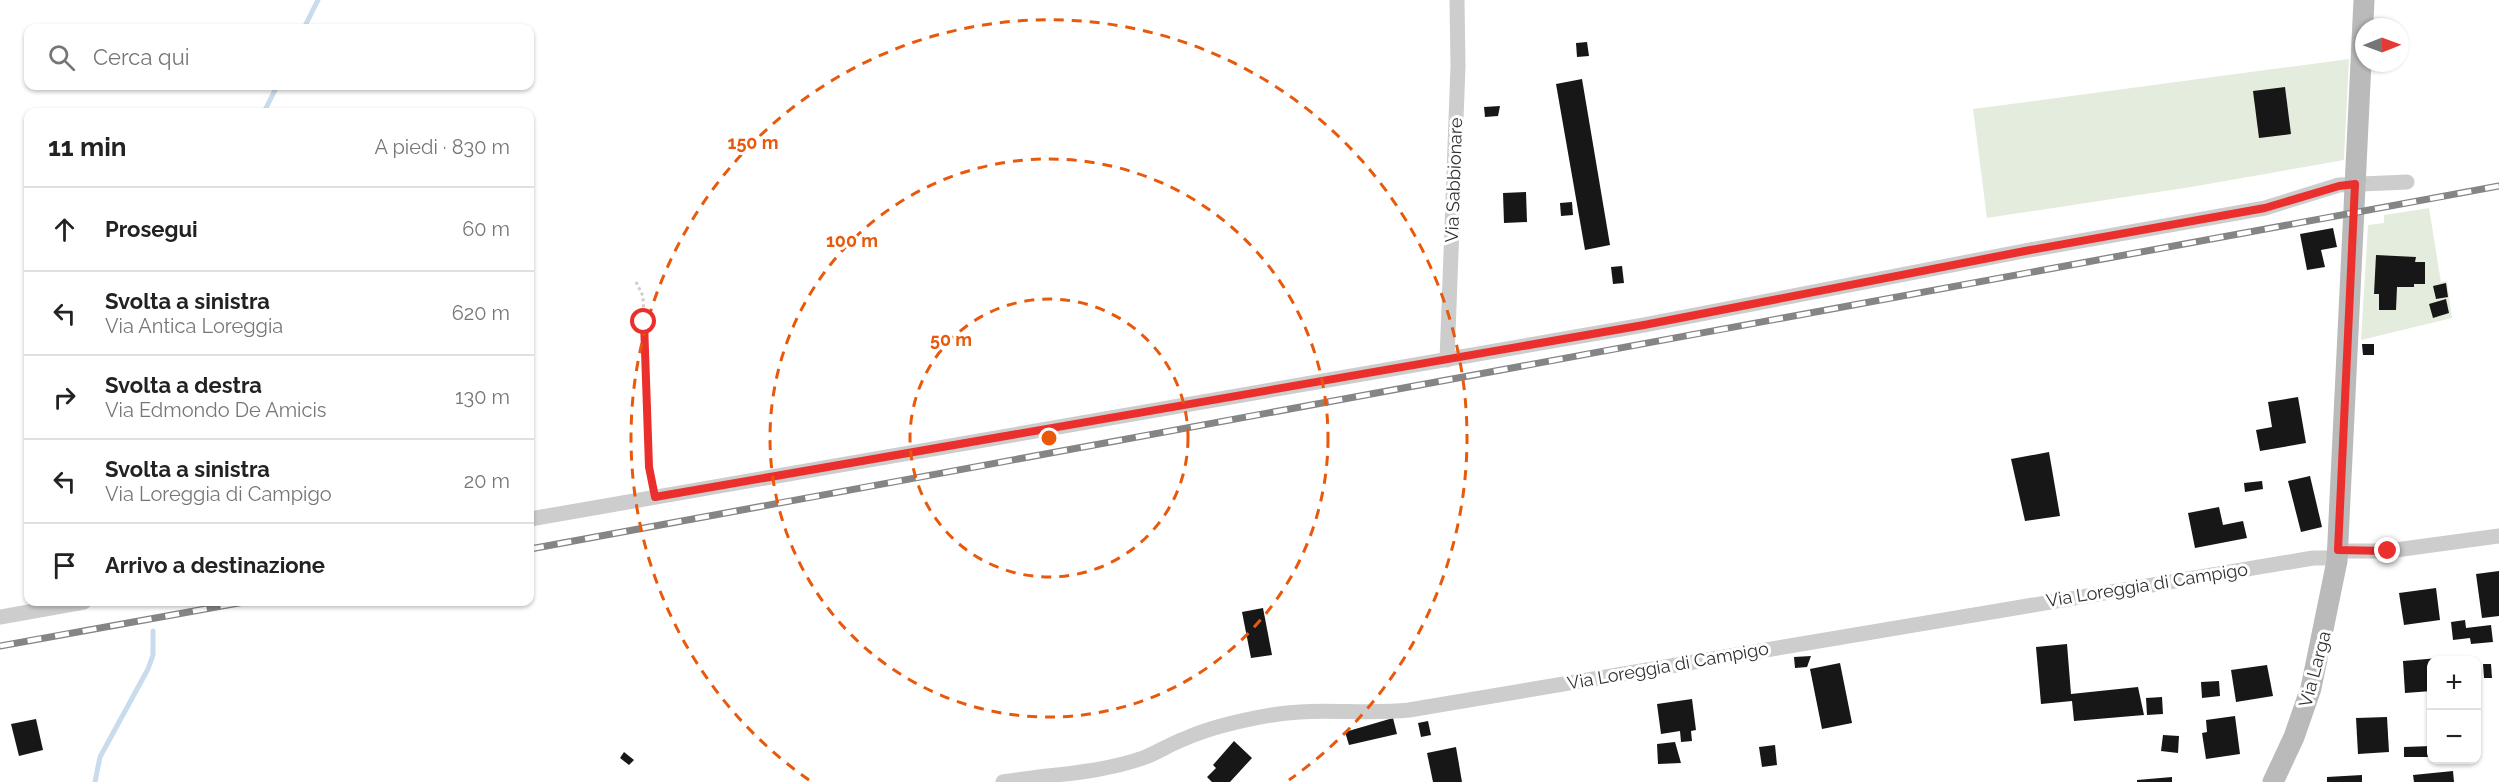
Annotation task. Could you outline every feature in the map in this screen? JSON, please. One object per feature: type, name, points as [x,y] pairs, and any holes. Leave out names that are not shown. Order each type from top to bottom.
[{"type":"street","name":"Via Sabbionare","points":[[1447,360],[1458,78],[1456,0]]},
{"type":"street","name":"Via Larga","points":[[2274,782],[2312,688],[2330,607],[2338,554],[2364,0]]},
{"type":"street","points":[[534,518],[1447,360],[2265,208],[2339,186],[2407,182]]},
{"type":"street","name":"Via Loreggia di Campigo","points":[[1003,782],[1070,774],[1128,762],[1144,758],[1186,737],[1240,721],[1274,715],[1307,711],[1375,714],[1409,710],[2338,554],[2388,551],[2499,536]]},
{"type":"street","points":[[0,617],[62,606]]},
{"type":"path","points":[[636,282],[643,296],[649,467],[655,497]]},
{"type":"green space","points":[[2349,59],[2344,160],[2191,187],[1987,218],[1973,109]]},
{"type":"green space","points":[[2429,208],[2441,282],[2447,281],[2452,318],[2361,340],[2368,225],[2384,223],[2384,215]]},
{"type":"building","points":[[1587,42],[1589,56],[1577,57],[1576,43]]},
{"type":"building","points":[[1582,79],[1610,245],[1585,250],[1556,84]]},
{"type":"building","points":[[2285,87],[2291,134],[2259,138],[2253,91]]},
{"type":"building","points":[[1500,106],[1498,116],[1485,117],[1484,107]]},
{"type":"building","points":[[1526,192],[1527,222],[1504,223],[1503,193]]},
{"type":"building","points":[[1572,202],[1573,215],[1561,216],[1560,203]]},
{"type":"building","points":[[2333,228],[2337,247],[2321,250],[2325,267],[2307,270],[2300,234]]},
{"type":"building","points":[[2376,255],[2416,257],[2415,262],[2425,262],[2425,284],[2414,284],[2414,287],[2397,287],[2396,310],[2379,310],[2379,294],[2374,294]]},
{"type":"building","points":[[1622,266],[1624,283],[1613,284],[1611,267]]},
{"type":"building","points":[[2446,283],[2448,297],[2436,299],[2433,286]]},
{"type":"building","points":[[2446,299],[2449,313],[2433,318],[2429,304]]},
{"type":"building","points":[[2362,344],[2374,344],[2374,355],[2363,355]]},
{"type":"building","points":[[2298,397],[2306,443],[2260,451],[2256,430],[2272,427],[2268,402]]},
{"type":"building","points":[[2049,452],[2060,516],[2025,521],[2011,459]]},
{"type":"building","points":[[2310,476],[2322,527],[2301,532],[2288,481]]},
{"type":"building","points":[[2262,481],[2263,489],[2245,492],[2244,483]]},
{"type":"building","points":[[2219,507],[2223,525],[2243,521],[2247,538],[2195,548],[2188,513]]},
{"type":"building","points":[[2499,571],[2499,616],[2482,618],[2476,574]]},
{"type":"building","points":[[2436,588],[2440,620],[2404,625],[2399,593]]},
{"type":"building","points":[[1263,608],[1272,655],[1251,658],[1242,612]]},
{"type":"building","points":[[2465,620],[2466,628],[2491,625],[2493,642],[2471,644],[2470,638],[2453,640],[2451,622]]},
{"type":"building","points":[[2067,644],[2071,694],[2138,687],[2144,715],[2074,721],[2072,701],[2041,704],[2036,647]]},
{"type":"building","points":[[1811,656],[1807,667],[1795,668],[1794,657]]},
{"type":"building","points":[[2427,659],[2427,691],[2405,693],[2403,661]]},
{"type":"building","points":[[1840,663],[1852,723],[1822,729],[1810,669]]},
{"type":"building","points":[[2483,664],[2491,664],[2492,678],[2484,678]]},
{"type":"building","points":[[2267,665],[2273,696],[2236,702],[2231,670]]},
{"type":"building","points":[[2219,681],[2220,696],[2202,698],[2201,682]]},
{"type":"building","points":[[2162,697],[2163,714],[2147,715],[2146,698]]},
{"type":"building","points":[[1692,699],[1696,730],[1691,731],[1692,741],[1681,742],[1680,731],[1661,734],[1657,704]]},
{"type":"building","points":[[2235,716],[2240,754],[2206,759],[2202,733],[2207,732],[2206,720]]},
{"type":"building","points":[[2387,717],[2389,752],[2358,754],[2356,718]]},
{"type":"building","points":[[1393,718],[1397,734],[1349,745],[1345,732]]},
{"type":"building","points":[[36,719],[43,750],[19,756],[11,724]]},
{"type":"building","points":[[1428,721],[1431,735],[1421,737],[1418,723]]},
{"type":"building","points":[[2163,735],[2179,736],[2178,753],[2161,751]]},
{"type":"building","points":[[1234,741],[1252,758],[1230,782],[1212,782],[1207,777],[1216,768],[1213,765]]},
{"type":"building","points":[[1675,742],[1681,763],[1658,764],[1657,744]]},
{"type":"building","points":[[1775,745],[1777,765],[1762,767],[1759,747]]},
{"type":"building","points":[[2427,746],[2427,757],[2404,757],[2404,747]]},
{"type":"building","points":[[1456,747],[1462,782],[1433,782],[1427,753]]},
{"type":"building","points":[[624,752],[634,760],[629,765],[620,758]]},
{"type":"building","points":[[2453,771],[2454,782],[2414,782],[2413,775]]},
{"type":"building","points":[[2362,775],[2362,782],[2327,782],[2327,777]]},
{"type":"building","points":[[2172,777],[2172,782],[2137,782],[2137,780]]},
{"type":"waterway","points":[[306,24],[318,0]]},
{"type":"waterway","points":[[266,108],[275,90]]},
{"type":"waterway","points":[[95,782],[100,757],[148,669],[153,655],[153,631]]},
{"type":"railway","points":[[534,548],[2499,186]]},
{"type":"railway","points":[[0,646],[222,606]]},
{"type":"route","points":[[644,322],[649,467],[651,489],[655,497],[1644,325],[2025,251],[2265,208],[2339,186],[2355,184],[2338,550],[2360,553],[2388,551]]}]
